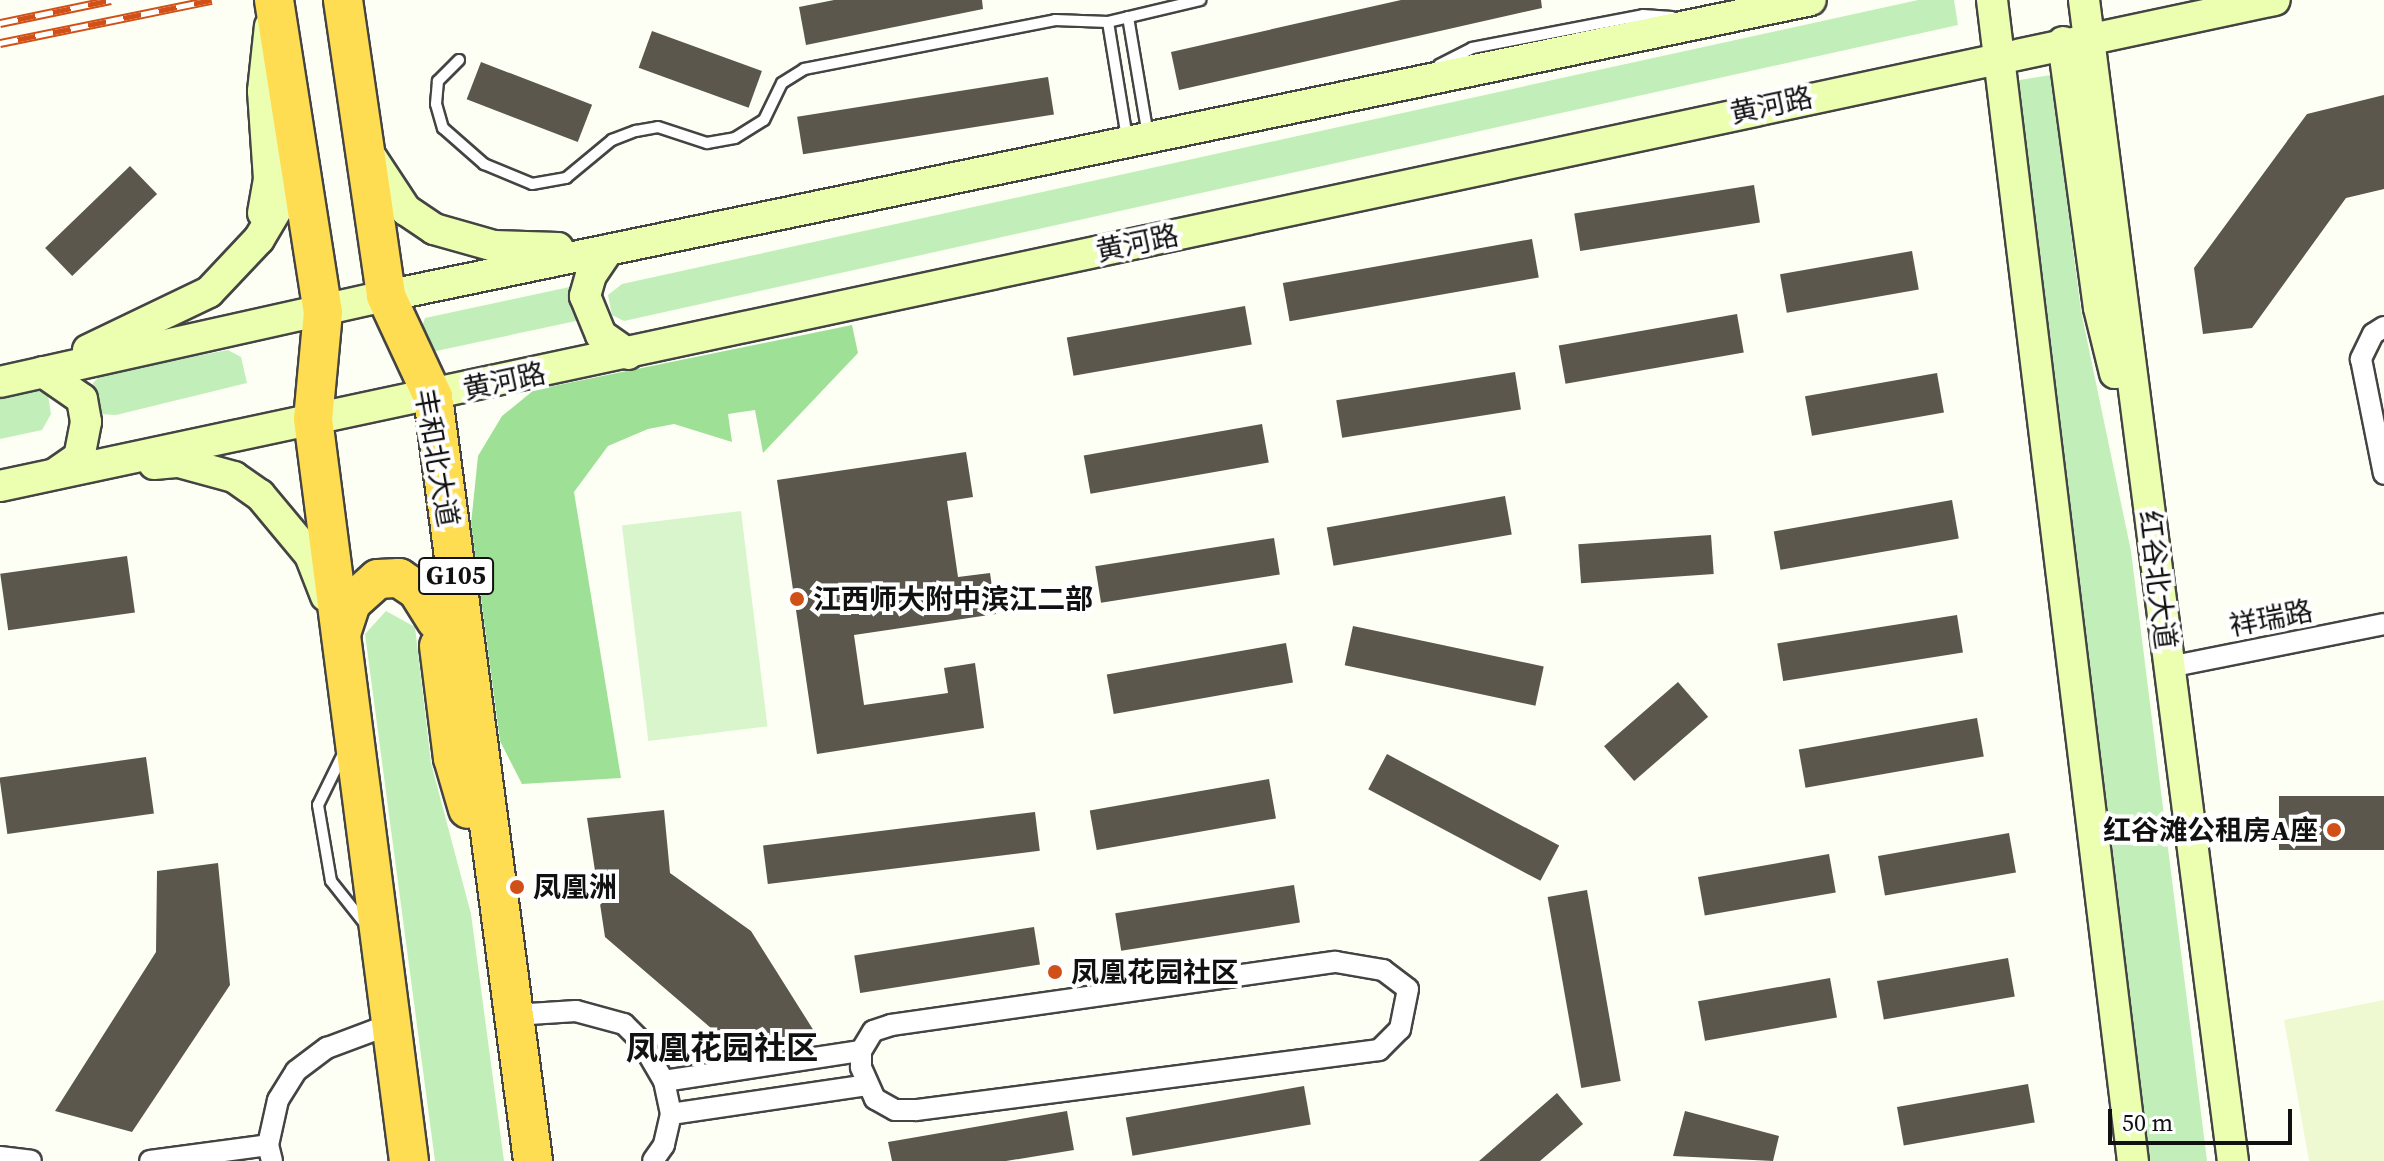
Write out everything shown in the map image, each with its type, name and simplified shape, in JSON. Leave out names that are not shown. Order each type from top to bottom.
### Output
[{"type":"highway","points":[[274,0],[323,312],[313,419],[409,1161]]},
{"type":"highway","name":"丰和北大道","points":[[343,0],[386,296],[421,399],[500,911],[533,1161]]},
{"type":"highway","points":[[421,399],[436,620],[453,758],[500,911]]},
{"type":"highway","points":[[341,634],[351,603],[378,579],[399,578],[417,590],[436,620]]},
{"type":"main road","points":[[259,239],[269,179],[263,91],[270,20],[267,0]]},
{"type":"main road","points":[[0,382],[386,296],[1811,0]]},
{"type":"main road","points":[[1992,0],[2133,1161]]},
{"type":"main road","points":[[2076,40],[2084,0]]},
{"type":"main road","name":"黄河路","points":[[0,486],[421,399],[1999,56],[2275,0]]},
{"type":"main road","name":"红谷北大道","points":[[2076,40],[2099,308],[2149,511],[2233,1161]]},
{"type":"main road","points":[[364,143],[385,185],[406,210],[434,229],[494,246],[608,250]]},
{"type":"main road","points":[[43,372],[209,292],[259,239],[284,197],[297,146]]},
{"type":"main road","points":[[608,250],[591,275],[585,296],[601,335],[628,354]]},
{"type":"main road","points":[[43,372],[82,399],[86,422],[79,457],[53,475]]},
{"type":"main road","points":[[53,475],[179,462],[234,477],[260,495],[310,555],[341,634]]},
{"type":"street","points":[[2384,327],[2373,334],[2361,359],[2384,470]]},
{"type":"street","name":"祥瑞路","points":[[2169,667],[2384,624]]},
{"type":"street","points":[[1336,962],[1383,970],[1408,989],[1400,1029],[1379,1050],[916,1110],[895,1110],[875,1099],[867,1085],[861,1051],[873,1031],[891,1025],[1336,962]]},
{"type":"street","points":[[514,1015],[576,1011],[624,1024],[652,1056],[664,1081],[671,1114],[664,1145],[653,1161]]},
{"type":"street","points":[[150,1161],[270,1153],[278,1100],[296,1071],[327,1048],[391,1024]]},
{"type":"street","points":[[664,1081],[861,1051]]},
{"type":"street","points":[[671,1114],[867,1085]]},
{"type":"street","points":[[0,1157],[31,1161]]},
{"type":"lane","points":[[459,60],[438,81],[436,104],[443,128],[484,164],[532,184],[566,178],[612,140],[636,131],[658,127],[707,143],[735,138],[764,120],[782,83],[804,69],[1055,20],[1108,22],[1200,0]]},
{"type":"lane","points":[[1128,17],[1138,140]]},
{"type":"lane","points":[[1108,22],[1138,140]]},
{"type":"green space","points":[[1918,0],[1954,0],[1958,25],[624,321],[612,315],[608,295],[622,284]]},
{"type":"green space","points":[[2051,75],[2081,311],[2131,551],[2207,1161],[2145,1161],[2013,81]]},
{"type":"green space","points":[[574,286],[582,310],[576,321],[427,353],[421,330],[425,318]]},
{"type":"green space","points":[[852,325],[858,353],[763,453],[755,410],[728,414],[732,442],[674,424],[648,429],[608,446],[574,492],[621,778],[522,784],[500,741],[471,524],[478,456],[502,416],[534,390]]},
{"type":"green space","points":[[228,350],[241,357],[247,383],[116,415],[99,414],[93,383],[102,374]]},
{"type":"green space","points":[[35,386],[48,395],[51,414],[42,430],[0,439],[0,394]]},
{"type":"green space","points":[[741,511],[767,726],[648,741],[622,526]]},
{"type":"green space","points":[[386,611],[415,627],[431,763],[471,914],[504,1161],[435,1161],[365,634]]},
{"type":"green space","points":[[2384,1000],[2384,1161],[2309,1161],[2284,1020]]},
{"type":"building","points":[[834,0],[982,0],[983,9],[806,45],[799,7]]},
{"type":"building","points":[[1401,0],[1541,0],[1542,8],[1179,90],[1171,52]]},
{"type":"building","points":[[652,31],[762,71],[749,108],[639,68]]},
{"type":"building","points":[[481,62],[592,105],[578,142],[467,99]]},
{"type":"building","points":[[1048,77],[1054,115],[803,154],[797,117]]},
{"type":"building","points":[[2384,95],[2384,189],[2346,198],[2252,328],[2203,334],[2194,268],[2307,114]]},
{"type":"building","points":[[130,166],[157,194],[72,276],[45,248]]},
{"type":"building","points":[[1754,185],[1760,223],[1580,251],[1574,213]]},
{"type":"building","points":[[1532,239],[1539,277],[1290,321],[1283,283]]},
{"type":"building","points":[[1912,251],[1919,289],[1787,313],[1780,274]]},
{"type":"building","points":[[1245,306],[1252,344],[1074,376],[1067,337]]},
{"type":"building","points":[[1737,314],[1744,352],[1566,384],[1559,345]]},
{"type":"building","points":[[1515,372],[1521,410],[1342,438],[1336,400]]},
{"type":"building","points":[[1937,373],[1944,412],[1812,436],[1805,396]]},
{"type":"building","points":[[1262,424],[1269,462],[1091,494],[1084,455]]},
{"type":"building","points":[[966,452],[973,497],[947,501],[958,577],[990,573],[996,614],[854,635],[864,705],[948,693],[944,668],[975,663],[984,728],[817,754],[777,480]]},
{"type":"building","points":[[1505,496],[1512,534],[1334,566],[1327,527]]},
{"type":"building","points":[[1952,500],[1959,538],[1781,570],[1774,531]]},
{"type":"building","points":[[1711,535],[1714,574],[1581,583],[1578,544]]},
{"type":"building","points":[[1274,538],[1280,575],[1101,603],[1095,566]]},
{"type":"building","points":[[127,556],[135,612],[8,630],[0,574]]},
{"type":"building","points":[[1957,615],[1963,653],[1783,681],[1777,643]]},
{"type":"building","points":[[1353,626],[1544,667],[1535,706],[1345,665]]},
{"type":"building","points":[[1286,643],[1293,682],[1114,714],[1107,675]]},
{"type":"building","points":[[1678,682],[1708,717],[1634,781],[1604,746]]},
{"type":"building","points":[[1977,718],[1984,756],[1806,788],[1799,749]]},
{"type":"building","points":[[1387,754],[1559,846],[1540,881],[1368,789]]},
{"type":"building","points":[[146,757],[154,813],[7,834],[0,778]]},
{"type":"building","points":[[1269,779],[1276,818],[1097,850],[1090,811]]},
{"type":"building","name":"红谷滩公租房A座","points":[[2279,796],[2384,796],[2384,850],[2279,850]]},
{"type":"building","points":[[664,810],[670,873],[751,931],[814,1031],[733,1047],[605,937],[587,818]]},
{"type":"building","points":[[1035,812],[1040,851],[768,884],[763,845]]},
{"type":"building","points":[[2009,833],[2016,872],[1885,895],[1878,856]]},
{"type":"building","points":[[1829,854],[1836,892],[1705,916],[1698,877]]},
{"type":"building","points":[[218,863],[230,985],[132,1132],[55,1111],[156,952],[157,871]]},
{"type":"building","points":[[1294,885],[1300,923],[1121,951],[1115,913]]},
{"type":"building","points":[[1587,890],[1621,1081],[1581,1088],[1548,897]]},
{"type":"building","points":[[1034,927],[1040,965],[860,993],[854,955]]},
{"type":"building","points":[[2008,958],[2015,996],[1884,1020],[1877,981]]},
{"type":"building","points":[[1830,978],[1837,1017],[1705,1041],[1698,1001]]},
{"type":"building","points":[[2028,1084],[2035,1122],[1904,1146],[1897,1107]]},
{"type":"building","points":[[1304,1086],[1311,1124],[1133,1156],[1126,1117]]},
{"type":"building","points":[[1557,1093],[1583,1124],[1540,1161],[1479,1161]]},
{"type":"building","points":[[1067,1111],[1074,1150],[1006,1161],[892,1161],[888,1142]]},
{"type":"building","points":[[1685,1111],[1779,1136],[1773,1161],[1673,1156]]},
{"type":"railway","points":[[0,23],[111,0]]},
{"type":"railway","points":[[0,43],[212,0]]},
{"type":"place","name":"江西师大附中滨江二部","points":[[797,599]]},
{"type":"place","name":"红谷滩公租房A座","points":[[2334,830]]},
{"type":"place","name":"凤凰洲","points":[[517,887]]},
{"type":"place","name":"凤凰花园社区","points":[[1055,972]]},
{"type":"district","name":"凤凰花园社区","points":[[722,1048]]}]
